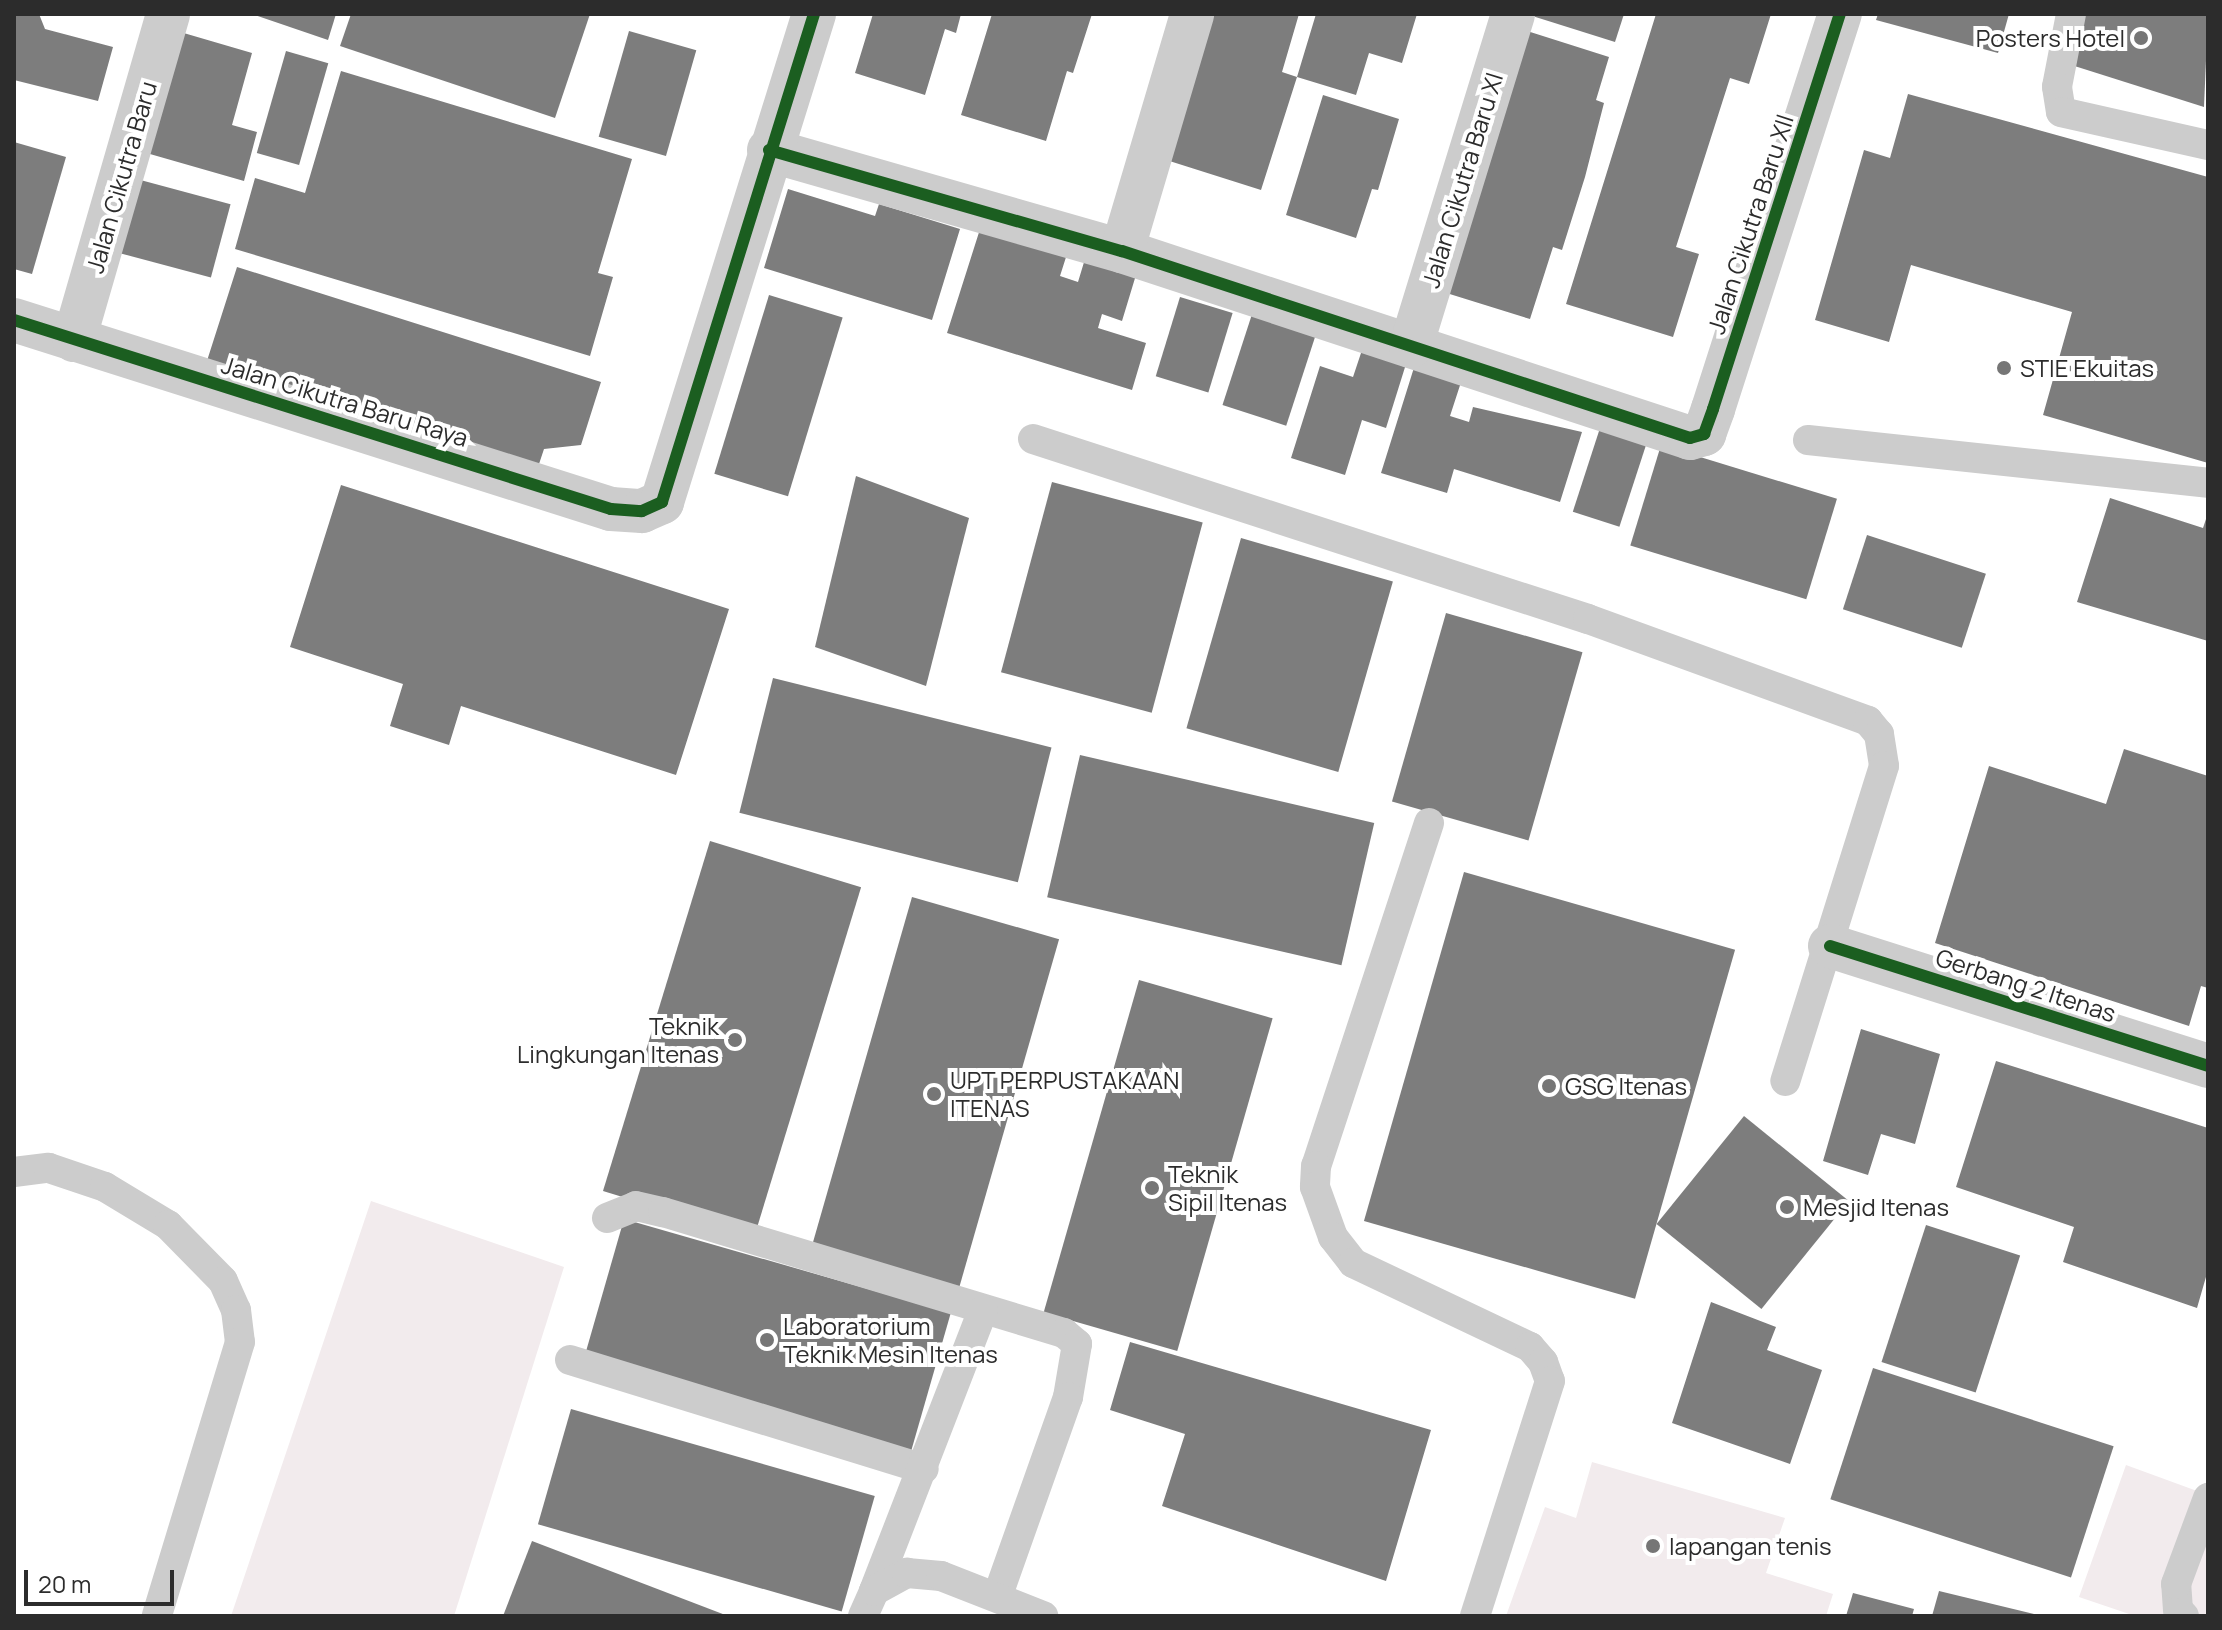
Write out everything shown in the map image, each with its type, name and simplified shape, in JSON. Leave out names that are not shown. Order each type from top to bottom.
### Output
[{"type":"street","name":"Jalan Cikutra Baru","points":[[74,340],[168,14]]},
{"type":"street","points":[[814,14],[769,150],[1122,251],[1411,346]]},
{"type":"street","points":[[1122,251],[1192,14]]},
{"type":"street","name":"Jalan Cikutra Baru XI","points":[[1411,346],[1513,14]]},
{"type":"street","name":"Jalan Cikutra Baru XII","points":[[1411,346],[1690,438],[1704,434],[1840,14]]},
{"type":"street","name":"Jalan Cikutra Baru Raya","points":[[14,320],[611,509],[642,511],[662,502],[769,150]]},
{"type":"street","name":"Gerbang 2 Itenas","points":[[1830,946],[2208,1066]]},
{"type":"lane","points":[[2071,14],[2057,87],[2061,112],[2208,145]]},
{"type":"lane","points":[[1033,439],[1588,619],[1868,721],[1879,734],[1884,766],[1830,946],[1785,1081]]},
{"type":"lane","points":[[1808,440],[2208,483]]},
{"type":"lane","points":[[1429,823],[1316,1166],[1315,1187],[1333,1237],[1353,1263],[1530,1347],[1543,1362],[1550,1381],[1475,1616]]},
{"type":"lane","points":[[14,1172],[49,1168],[105,1187],[168,1225],[223,1281],[236,1310],[240,1342],[157,1616]]},
{"type":"lane","points":[[607,1218],[636,1206],[663,1212],[1064,1333],[1077,1344],[1068,1397],[997,1597]]},
{"type":"lane","points":[[868,1604],[924,1469],[983,1310]]},
{"type":"lane","points":[[570,1360],[924,1469]]},
{"type":"lane","points":[[2184,1616],[2178,1610],[2176,1584],[2208,1498]]},
{"type":"lane","points":[[868,1604],[907,1573],[941,1576],[1043,1616]]},
{"type":"shaded area","points":[[371,1201],[564,1267],[454,1616],[231,1616]]},
{"type":"shaded area","name":"lapangan tenis","points":[[1592,1462],[1785,1518],[1766,1573],[1833,1594],[1826,1616],[1506,1616],[1545,1507],[1576,1518]]},
{"type":"shaded area","points":[[2126,1465],[2208,1495],[2208,1616],[2135,1616],[2079,1597]]},
{"type":"building","points":[[14,14],[39,14],[45,29],[113,47],[98,101],[14,80]]},
{"type":"building","points":[[252,14],[336,14],[328,40]]},
{"type":"building","points":[[351,14],[590,14],[555,118],[340,46]]},
{"type":"building","points":[[873,14],[961,14],[956,33],[945,29],[925,95],[855,73]]},
{"type":"building","points":[[992,14],[1092,14],[1073,73],[1067,71],[1046,141],[961,115]]},
{"type":"building","points":[[1204,14],[1299,14],[1282,72],[1297,77],[1261,190],[1160,158]]},
{"type":"building","points":[[1316,14],[1417,14],[1402,63],[1369,53],[1356,95],[1297,77]]},
{"type":"building","points":[[1526,14],[1624,14],[1615,42]]},
{"type":"building","points":[[1656,14],[1771,14],[1749,84],[1730,78],[1676,247],[1699,254],[1673,337],[1566,304]]},
{"type":"building","points":[[1878,14],[2009,14],[1998,53],[1876,20]]},
{"type":"building","name":"Posters Hotel","points":[[2081,14],[2208,14],[2204,107],[2065,63]]},
{"type":"building","points":[[170,29],[252,53],[232,125],[257,132],[244,181],[136,150]]},
{"type":"building","points":[[1521,29],[1609,57],[1596,100],[1604,103],[1585,177],[1562,250],[1553,247],[1530,319],[1440,291]]},
{"type":"building","points":[[629,31],[696,50],[666,156],[599,137]]},
{"type":"building","points":[[286,51],[328,63],[299,165],[257,153]]},
{"type":"building","points":[[341,71],[632,159],[598,273],[613,277],[590,356],[235,249],[255,178],[305,193]]},
{"type":"building","points":[[1908,94],[2208,177],[2208,463],[2043,415],[2072,312],[1911,265],[1889,342],[1815,320],[1864,150],[1890,158]]},
{"type":"building","points":[[1323,95],[1399,119],[1378,190],[1372,189],[1356,238],[1286,215]]},
{"type":"building","points":[[14,142],[66,157],[32,274],[14,269]]},
{"type":"building","points":[[133,178],[231,204],[211,278],[113,251]]},
{"type":"building","points":[[788,189],[875,216],[879,204],[960,229],[932,320],[764,268]]},
{"type":"building","points":[[981,226],[1067,254],[1060,276],[1078,282],[1088,249],[1139,265],[1122,321],[1102,314],[1098,328],[1146,343],[1132,390],[947,333]]},
{"type":"building","points":[[237,267],[601,382],[581,445],[544,449],[536,473],[205,367]]},
{"type":"building","points":[[769,295],[843,318],[788,496],[714,474]]},
{"type":"building","points":[[1180,297],[1233,313],[1208,392],[1156,376]]},
{"type":"building","points":[[1254,308],[1318,329],[1286,426],[1222,405]]},
{"type":"building","points":[[1362,350],[1406,364],[1386,428],[1362,420],[1345,475],[1291,458],[1320,366],[1353,377]]},
{"type":"building","points":[[1417,358],[1464,373],[1450,416],[1469,422],[1473,407],[1582,432],[1560,502],[1454,469],[1447,493],[1381,473]]},
{"type":"building","points":[[1600,428],[1647,443],[1619,527],[1573,512]]},
{"type":"building","points":[[1661,445],[1837,499],[1806,599],[1630,545]]},
{"type":"building","points":[[856,476],[969,518],[926,686],[815,647]]},
{"type":"building","points":[[1052,482],[1203,522],[1152,713],[1001,672]]},
{"type":"building","points":[[341,485],[729,609],[676,775],[461,706],[449,745],[390,726],[403,684],[290,647]]},
{"type":"building","points":[[2110,498],[2203,528],[2208,513],[2208,641],[2077,602]]},
{"type":"building","points":[[1867,535],[1986,574],[1962,648],[1843,609]]},
{"type":"building","points":[[1241,538],[1393,582],[1338,772],[1186,728]]},
{"type":"building","points":[[1446,613],[1582,652],[1528,841],[1392,801]]},
{"type":"building","points":[[773,678],[1051,747],[1018,882],[739,813]]},
{"type":"building","points":[[2124,749],[2208,776],[2208,988],[2201,986],[2189,1026],[1935,943],[1989,766],[2106,804]]},
{"type":"building","points":[[1080,755],[1374,823],[1341,965],[1047,897]]},
{"type":"building","name":"Teknik Lingkungan Itenas","points":[[710,841],[861,887],[754,1237],[603,1191]]},
{"type":"building","name":"GSG Itenas","points":[[1464,872],[1735,950],[1635,1299],[1364,1221]]},
{"type":"building","name":"UPT PERPUSTAKAAN ITENAS","points":[[912,897],[1059,939],[958,1292],[811,1250]]},
{"type":"building","name":"Teknik Sipil Itenas","points":[[1139,980],[1273,1018],[1177,1351],[1044,1313]]},
{"type":"building","points":[[1861,1029],[1940,1054],[1915,1144],[1881,1134],[1868,1175],[1823,1161]]},
{"type":"building","points":[[1996,1061],[2208,1128],[2208,1270],[2197,1308],[2063,1262],[2074,1227],[1956,1187]]},
{"type":"building","points":[[1744,1116],[1849,1201],[1761,1309],[1657,1224]]},
{"type":"building","name":"Laboratorium Teknik Mesin Itenas","points":[[624,1219],[951,1313],[909,1459],[582,1365]]},
{"type":"building","points":[[1926,1225],[2020,1256],[1976,1393],[1882,1362]]},
{"type":"building","points":[[1711,1302],[1776,1327],[1767,1350],[1822,1370],[1790,1464],[1672,1423]]},
{"type":"building","points":[[1130,1342],[1431,1430],[1386,1581],[1162,1506],[1185,1434],[1110,1410]]},
{"type":"building","points":[[1873,1368],[2114,1446],[2071,1577],[1830,1499]]},
{"type":"building","points":[[571,1409],[875,1496],[842,1611],[538,1524]]},
{"type":"building","points":[[532,1541],[728,1616],[503,1616]]},
{"type":"building","points":[[1939,1591],[2038,1615],[1932,1616]]},
{"type":"building","points":[[1853,1593],[1914,1609],[1912,1616],[1846,1616]]},
{"type":"cycle path","points":[[14,320],[611,509],[642,511],[662,502],[814,14]]},
{"type":"cycle path","points":[[769,150],[1122,251],[1690,438],[1704,434],[1713,409],[1840,14]]},
{"type":"cycle path","points":[[1830,946],[2208,1066]]},
{"type":"place","name":"Posters Hotel","points":[[2141,38]]},
{"type":"place","name":"STIE Ekuitas","points":[[2004,368]]},
{"type":"place","name":"Teknik Lingkungan Itenas","points":[[735,1040]]},
{"type":"place","name":"GSG Itenas","points":[[1549,1086]]},
{"type":"place","name":"UPT PERPUSTAKAAN ITENAS","points":[[934,1094]]},
{"type":"place","name":"Teknik Sipil Itenas","points":[[1152,1188]]},
{"type":"place","name":"Mesjid Itenas","points":[[1787,1207]]},
{"type":"place","name":"Laboratorium Teknik Mesin Itenas","points":[[767,1340]]},
{"type":"place","name":"lapangan tenis","points":[[1653,1546]]}]
